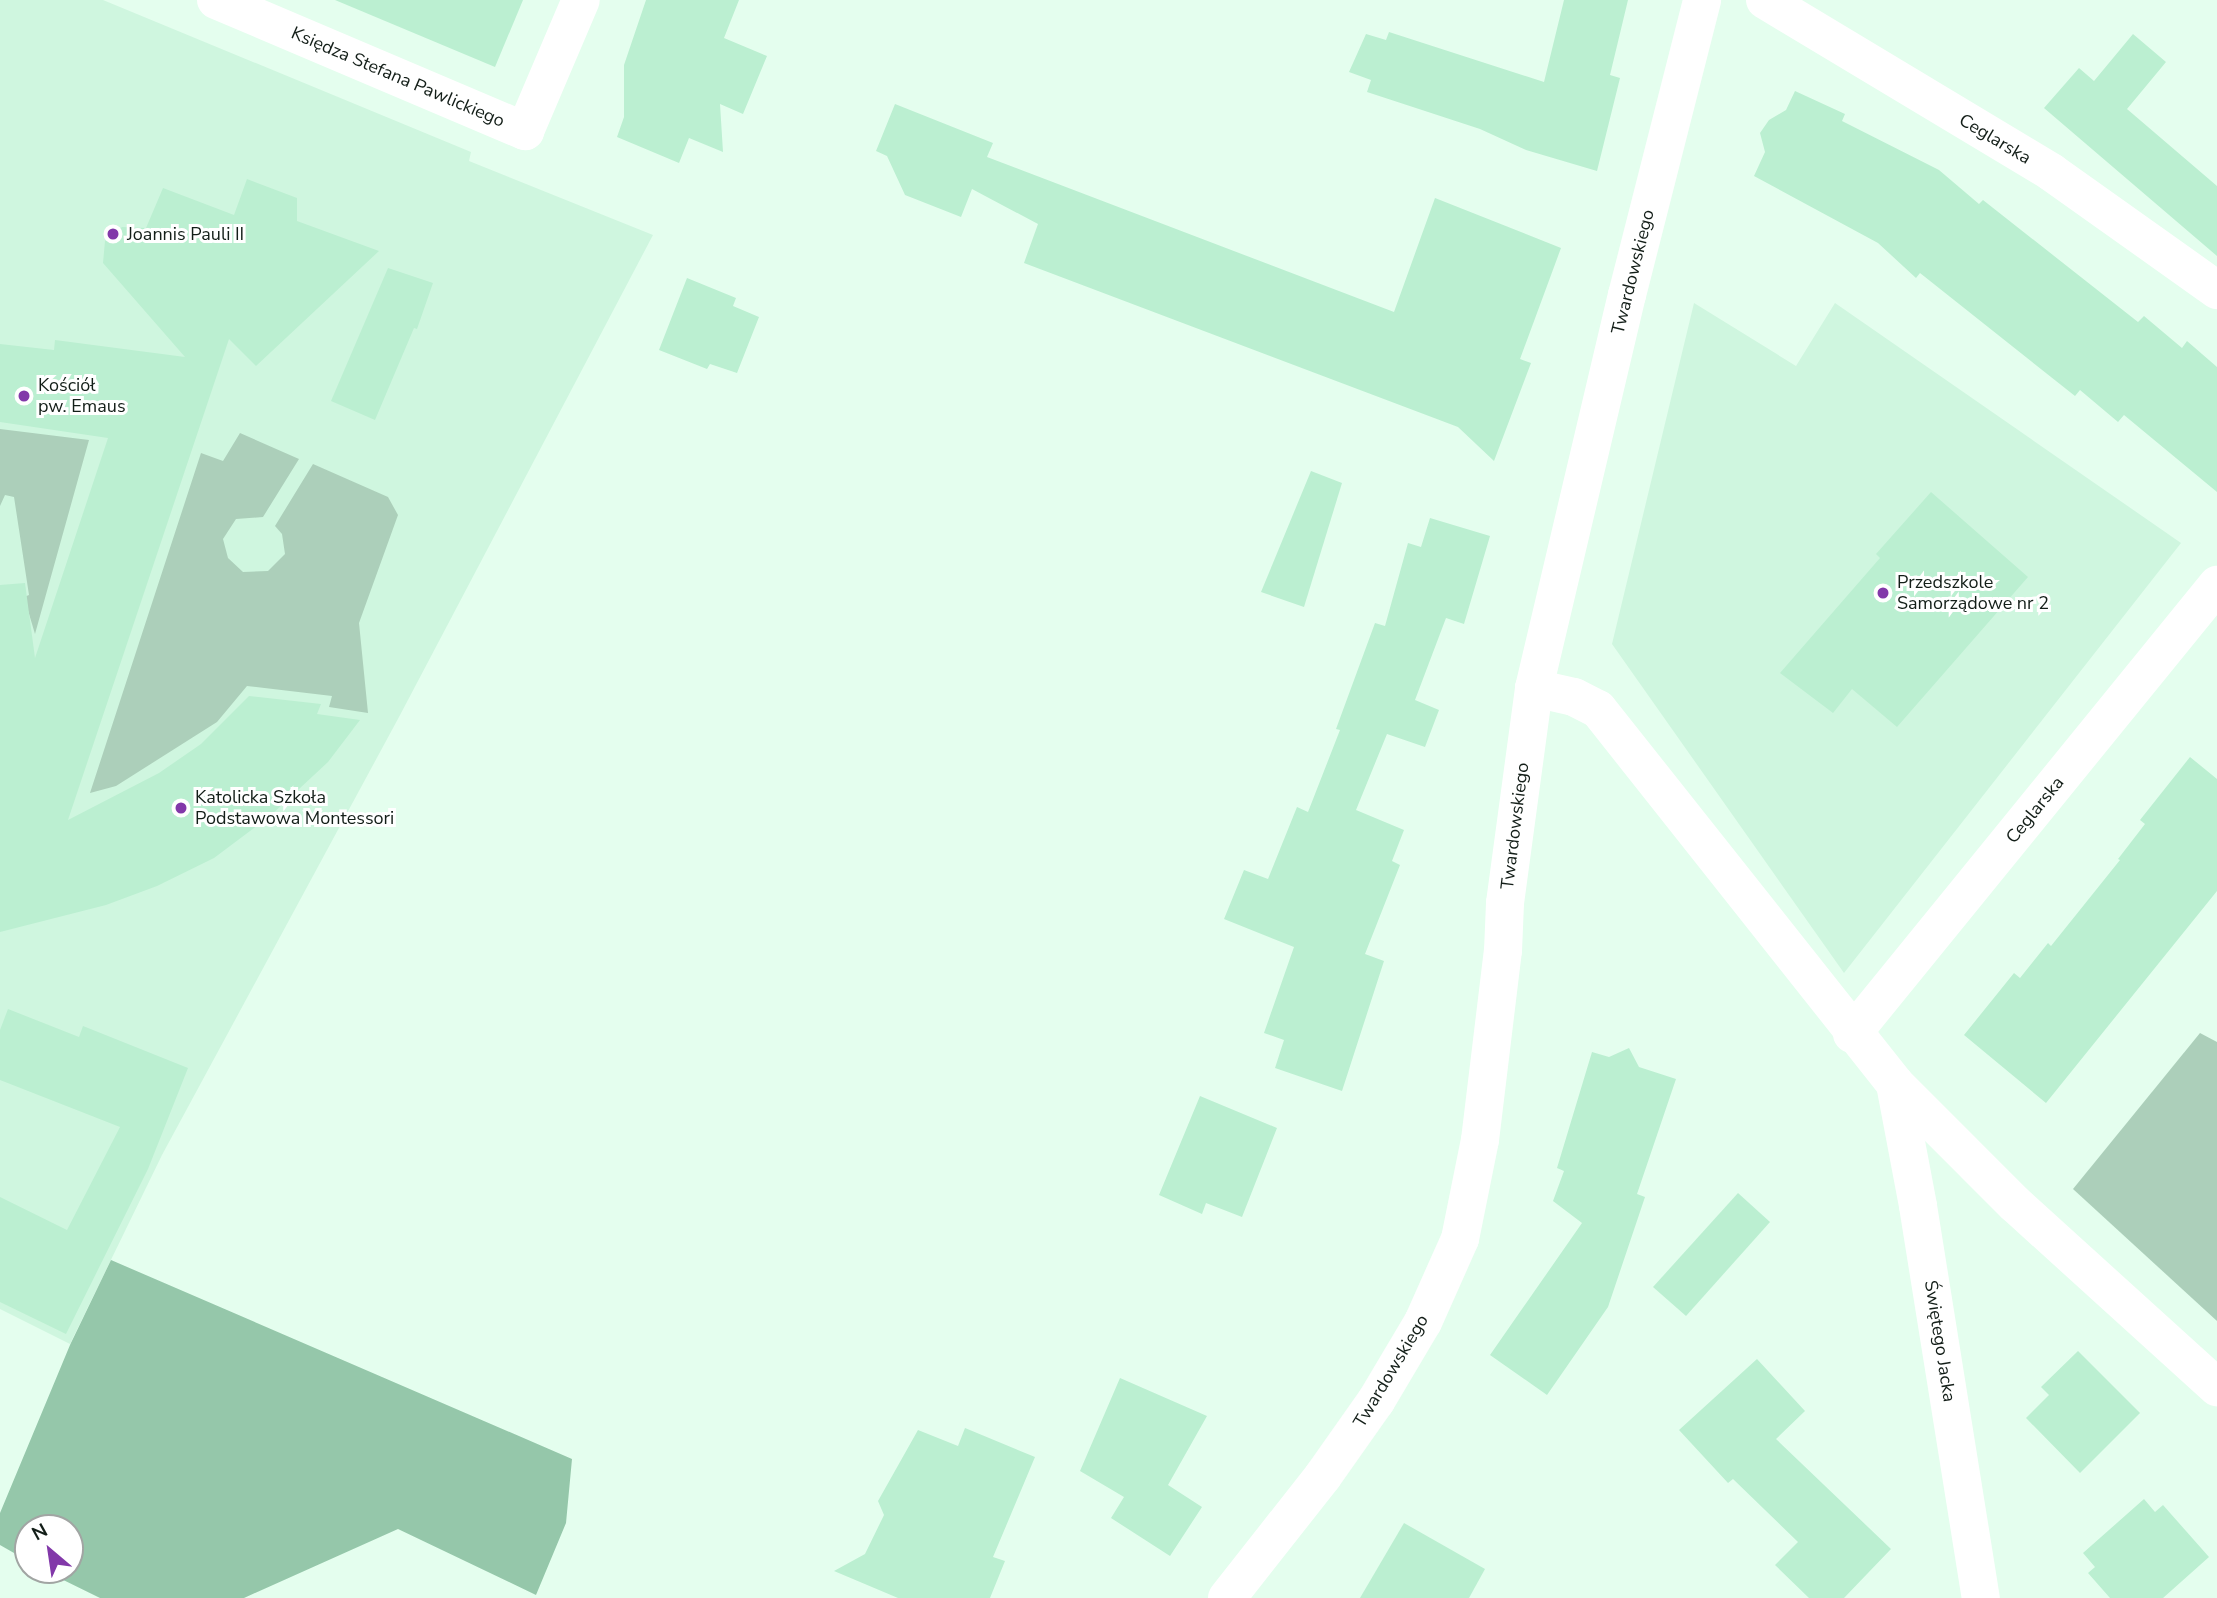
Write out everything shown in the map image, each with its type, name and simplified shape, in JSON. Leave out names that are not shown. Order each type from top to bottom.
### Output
[{"type":"street","name":"Księdza Stefana Pawlickiego","points":[[216,0],[525,131],[581,0]]},
{"type":"street","name":"Twardowskiego","points":[[1227,1598],[1323,1476],[1376,1402],[1423,1322],[1460,1238],[1480,1140],[1503,951],[1505,903],[1534,688],[1581,484],[1702,0]]},
{"type":"street","name":"Ceglarska","points":[[1765,0],[2051,172],[2217,290]]},
{"type":"street","name":"Ceglarska","points":[[1853,1034],[2217,584]]},
{"type":"street","points":[[1534,688],[1574,697],[1598,709],[1895,1084],[2015,1204],[2217,1387]]},
{"type":"street","name":"Świętego Jacka","points":[[1895,1084],[1920,1220],[1981,1598]]},
{"type":"shaded area","points":[[0,0],[103,0],[471,152],[469,161],[653,235],[399,717],[162,1155],[70,1344],[0,1309]]},
{"type":"shaded area","name":"Przedszkole Samorządowe nr 2","points":[[1694,303],[1796,366],[1835,303],[2181,543],[1844,973],[1612,644]]},
{"type":"shaded area","points":[[0,429],[89,440],[35,634],[24,597],[29,595],[14,497],[5,495],[0,506]]},
{"type":"shaded area","points":[[240,433],[299,459],[263,517],[236,519],[223,539],[228,558],[243,572],[268,571],[285,554],[282,534],[275,526],[313,464],[388,497],[398,515],[359,623],[368,713],[329,707],[332,696],[247,686],[217,722],[116,786],[90,793],[201,453],[223,461]]},
{"type":"shaded area","points":[[2200,1033],[2217,1042],[2217,1321],[2073,1189]]},
{"type":"shaded area","points":[[111,1260],[572,1459],[566,1523],[536,1595],[398,1529],[244,1598],[100,1598],[72,1584],[84,1584],[84,1514],[14,1514],[14,1553],[0,1545],[0,1513],[70,1345]]},
{"type":"building","points":[[335,0],[523,0],[495,67]]},
{"type":"building","points":[[646,0],[739,0],[724,38],[767,56],[743,114],[720,104],[723,152],[689,138],[679,163],[617,137],[624,117],[624,65]]},
{"type":"building","points":[[1564,0],[1628,0],[1610,75],[1620,78],[1597,171],[1526,150],[1480,129],[1367,92],[1371,80],[1349,72],[1366,34],[1386,40],[1389,32],[1544,82]]},
{"type":"building","points":[[2133,34],[2166,62],[2127,109],[2217,186],[2217,256],[2044,108],[2079,68],[2094,81]]},
{"type":"building","points":[[1795,91],[1845,114],[1842,121],[1939,170],[1979,204],[1983,200],[2138,322],[2144,316],[2182,348],[2187,341],[2217,367],[2217,492],[2124,415],[2118,422],[2080,390],[2075,396],[1920,273],[1916,278],[1878,243],[1754,176],[1765,152],[1760,133],[1769,120],[1786,110]]},
{"type":"building","points":[[895,104],[993,143],[987,157],[1394,312],[1435,198],[1561,248],[1520,359],[1531,363],[1494,461],[1458,427],[1024,263],[1038,224],[972,189],[961,217],[905,195],[887,156],[876,151]]},
{"type":"building","points":[[247,179],[297,198],[297,221],[379,251],[256,366],[229,339],[68,820],[159,773],[201,744],[249,696],[321,704],[317,714],[360,720],[328,762],[270,816],[214,858],[157,886],[106,905],[0,932],[0,585],[25,583],[35,658],[108,438],[0,422],[0,344],[54,350],[55,340],[185,357],[103,263],[105,241],[122,227],[146,228],[163,188],[234,215]]},
{"type":"building","points":[[388,268],[433,283],[417,329],[414,328],[375,420],[331,401]]},
{"type":"building","points":[[687,278],[736,298],[733,306],[759,317],[737,373],[710,364],[707,369],[659,350]]},
{"type":"building","points":[[1311,471],[1342,483],[1304,607],[1261,592]]},
{"type":"building","points":[[1931,492],[2028,577],[1897,727],[1852,689],[1833,713],[1780,673],[1880,558],[1876,554]]},
{"type":"building","points":[[1430,518],[1490,536],[1464,624],[1446,618],[1415,700],[1439,710],[1425,747],[1387,734],[1356,810],[1404,830],[1392,861],[1400,865],[1365,954],[1384,961],[1342,1091],[1275,1068],[1284,1040],[1264,1033],[1294,947],[1224,919],[1244,870],[1268,879],[1297,807],[1308,812],[1340,730],[1336,729],[1375,623],[1385,626],[1408,543],[1421,547]]},
{"type":"building","points":[[2190,757],[2217,779],[2217,891],[2046,1103],[1964,1035],[2014,973],[2020,978],[2048,943],[2051,946],[2120,860],[2118,859],[2145,824],[2140,820]]},
{"type":"building","points":[[8,1009],[79,1037],[83,1026],[188,1068],[148,1169],[66,1334],[0,1302],[0,1197],[67,1230],[120,1127],[0,1080],[0,1030]]},
{"type":"building","points":[[1629,1048],[1639,1067],[1676,1079],[1637,1194],[1645,1197],[1608,1307],[1547,1395],[1490,1355],[1582,1223],[1553,1201],[1564,1171],[1557,1168],[1592,1052],[1609,1057]]},
{"type":"building","points":[[1200,1096],[1277,1128],[1242,1217],[1206,1203],[1202,1214],[1159,1195]]},
{"type":"building","points":[[1738,1193],[1770,1222],[1686,1316],[1653,1287]]},
{"type":"building","points":[[2078,1351],[2140,1413],[2080,1473],[2026,1418],[2049,1395],[2041,1387]]},
{"type":"building","points":[[1757,1359],[1805,1411],[1776,1439],[1891,1549],[1844,1598],[1809,1598],[1775,1565],[1798,1542],[1733,1479],[1728,1483],[1679,1430]]},
{"type":"building","points":[[1120,1378],[1207,1416],[1168,1485],[1202,1507],[1170,1556],[1111,1518],[1124,1497],[1080,1471]]},
{"type":"building","points":[[965,1428],[1035,1457],[993,1557],[1005,1561],[990,1598],[898,1598],[834,1571],[865,1554],[884,1515],[878,1501],[918,1430],[958,1446]]},
{"type":"building","points":[[2144,1499],[2155,1512],[2163,1505],[2209,1557],[2163,1598],[2110,1598],[2088,1573],[2095,1567],[2083,1553]]},
{"type":"building","points":[[1404,1523],[1485,1569],[1469,1598],[1360,1598]]},
{"type":"place","name":"Joannis Pauli II","points":[[113,234]]},
{"type":"place","name":"Kościół pw. Emaus","points":[[24,396]]},
{"type":"place","name":"Przedszkole Samorządowe nr 2","points":[[1883,593]]},
{"type":"place","name":"Katolicka Szkoła Podstawowa Montessori","points":[[181,808]]}]
